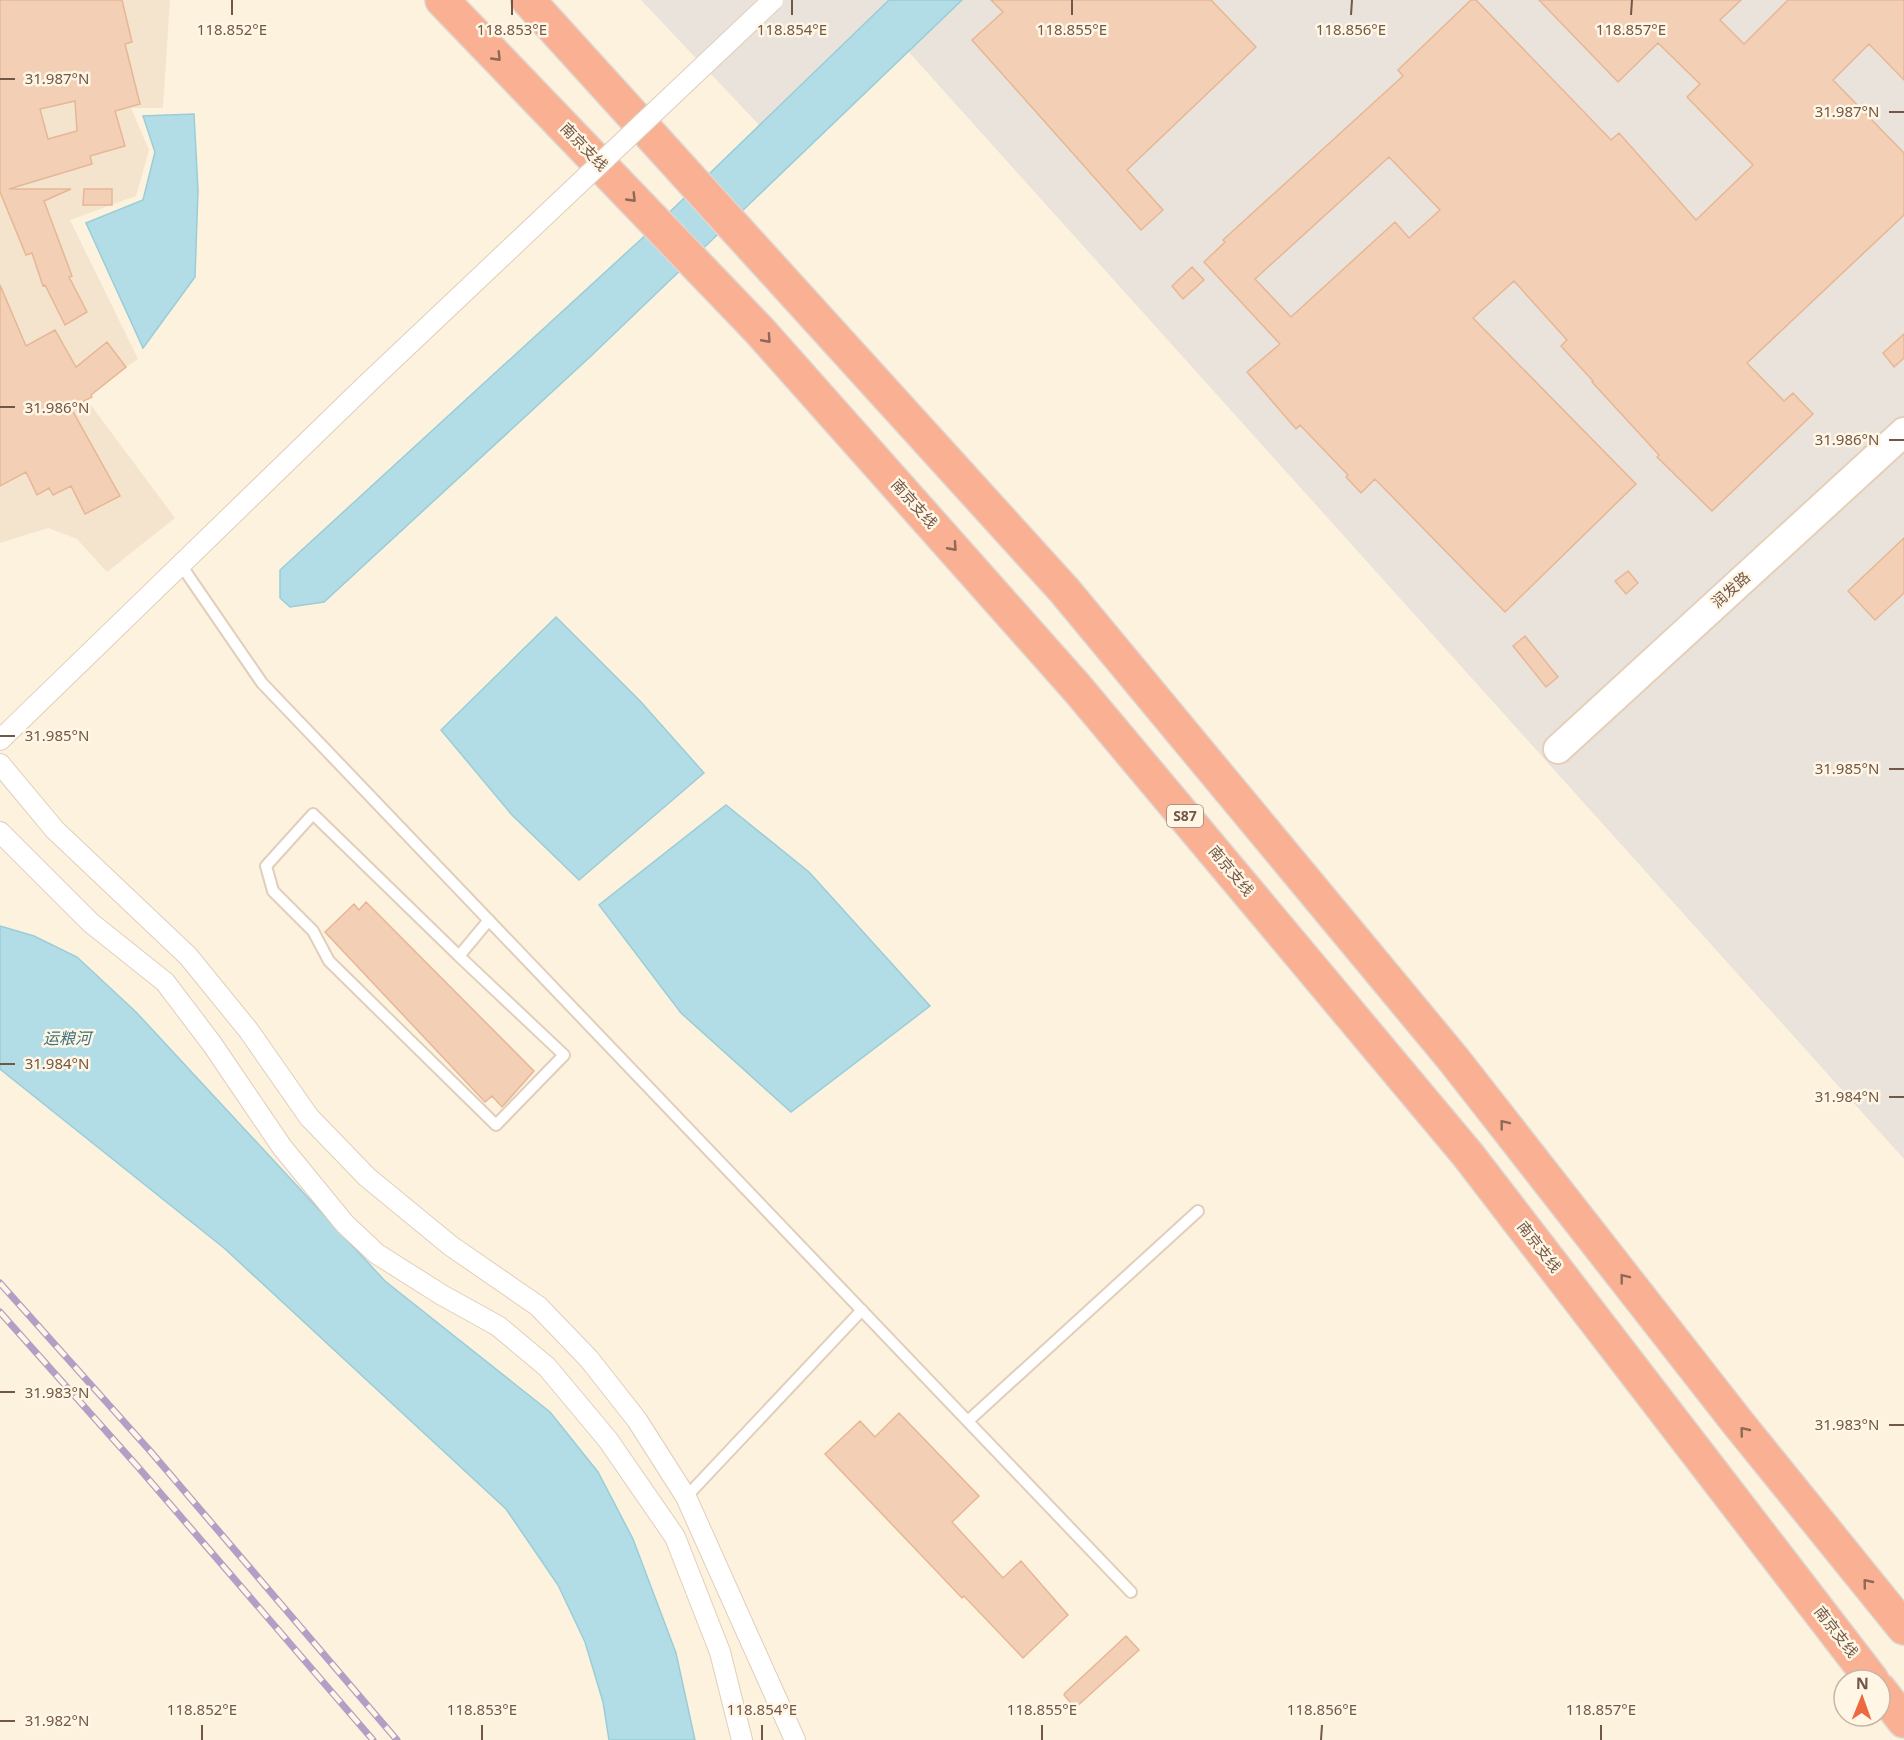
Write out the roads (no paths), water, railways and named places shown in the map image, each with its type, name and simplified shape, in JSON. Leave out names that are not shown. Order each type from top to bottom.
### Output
[{"type":"highway","name":"南京支线","points":[[442,0],[759,330],[1077,688],[1468,1155],[1863,1668]]},
{"type":"highway","points":[[528,0],[1064,590],[1446,1051],[1738,1423],[1904,1628]]},
{"type":"highway","points":[[1892,1706],[1904,1721]]},
{"type":"street","points":[[0,740],[367,384],[773,0]]},
{"type":"street","name":"润发路","points":[[1558,749],[1904,432]]},
{"type":"street","points":[[0,764],[55,830],[188,956],[249,1031],[309,1117],[367,1177],[451,1246],[538,1306],[589,1359],[637,1420],[686,1497],[795,1740]]},
{"type":"street","points":[[0,832],[91,923],[165,982],[212,1044],[282,1147],[345,1224],[377,1254],[441,1295],[498,1326],[547,1367],[608,1440],[675,1537],[720,1652],[742,1740]]},
{"type":"lane","points":[[181,565],[262,683],[1131,1592]]},
{"type":"lane","points":[[313,814],[459,956],[564,1055],[496,1125],[329,961],[313,931],[273,891],[266,866],[313,814]]},
{"type":"lane","points":[[459,956],[489,920]]},
{"type":"lane","points":[[968,1421],[1198,1210]]},
{"type":"lane","points":[[686,1497],[862,1310]]},
{"type":"water","points":[[889,0],[962,0],[591,356],[324,602],[290,607],[280,598],[280,570],[649,232]]},
{"type":"water","points":[[194,114],[198,190],[195,277],[143,348],[86,223],[143,200],[155,152],[143,116]]},
{"type":"water","points":[[556,617],[641,702],[704,773],[579,880],[512,815],[441,730]]},
{"type":"water","points":[[726,805],[809,872],[930,1006],[791,1112],[681,1013],[599,905]]},
{"type":"water","name":"运粮河","points":[[0,926],[34,936],[77,957],[136,1012],[385,1281],[550,1412],[598,1472],[633,1539],[676,1653],[695,1740],[609,1740],[603,1702],[585,1642],[558,1585],[506,1509],[224,1248],[0,1069]]},
{"type":"railway","points":[[0,1283],[151,1452],[397,1740]]},
{"type":"railway","points":[[0,1312],[138,1467],[373,1740]]}]
